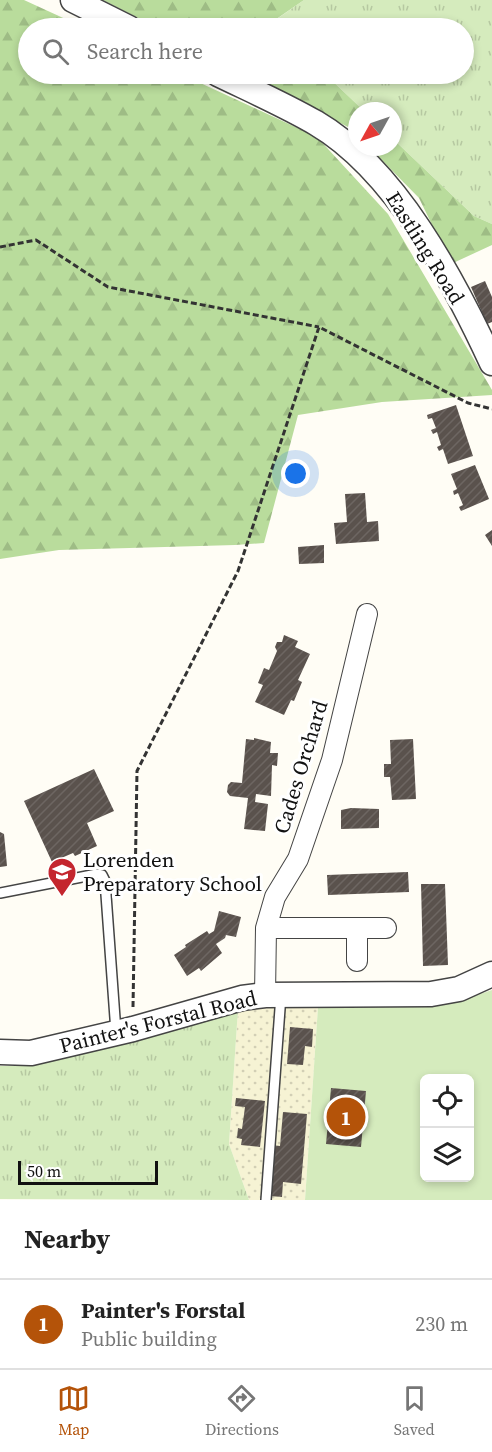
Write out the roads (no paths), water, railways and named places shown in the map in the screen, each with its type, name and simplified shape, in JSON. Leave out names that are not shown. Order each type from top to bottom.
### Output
[{"type":"street","points":[[73,0],[109,18]]},
{"type":"street","name":"Eastling Road","points":[[239,84],[317,123],[360,157],[379,177],[425,238],[492,363]]},
{"type":"street","name":"Cades Orchard","points":[[273,995],[266,928],[275,897],[298,860],[332,760],[367,614]]},
{"type":"street","points":[[266,928],[386,928]]},
{"type":"street","points":[[357,928],[357,961]]},
{"type":"street","name":"Painter's Forstal Road","points":[[0,1052],[31,1053],[125,1031],[242,998],[273,995],[430,994],[465,988],[492,974]]},
{"type":"lane","points":[[0,893],[97,874],[102,875],[105,880],[125,1031]]},
{"type":"lane","points":[[266,1200],[273,995]]},
{"type":"place","name":"Lorenden Preparatory School","points":[[62,898]]},
{"type":"place","name":"Painter's Forstal","points":[[346,1117]]}]
